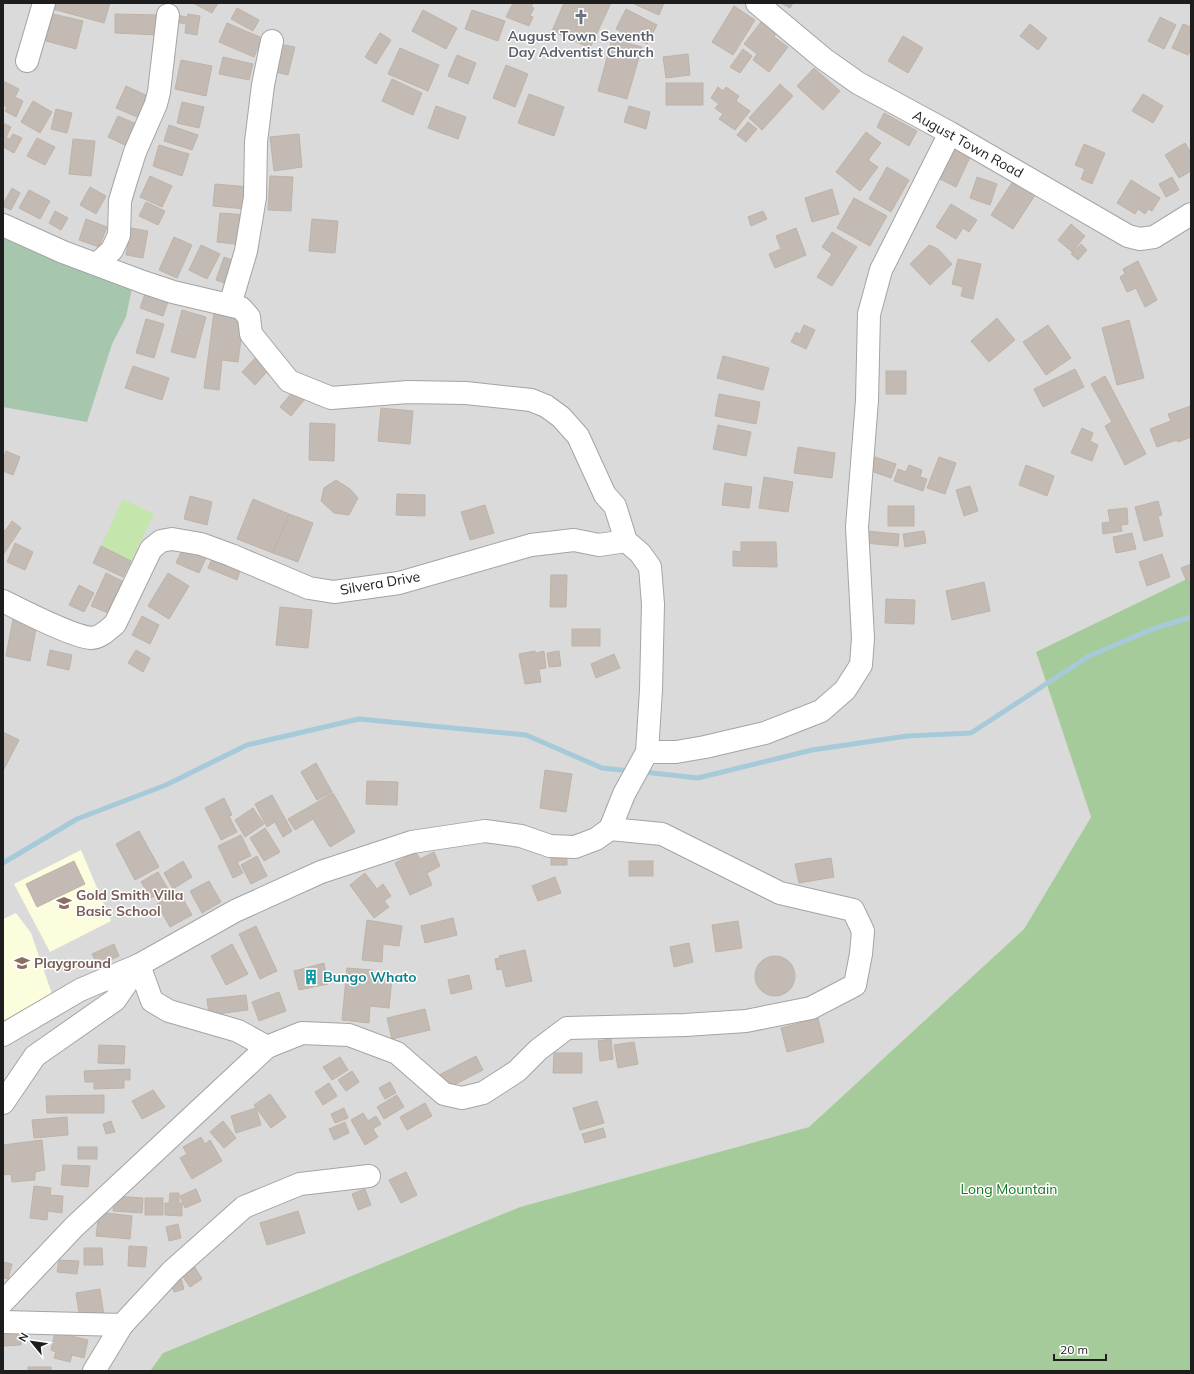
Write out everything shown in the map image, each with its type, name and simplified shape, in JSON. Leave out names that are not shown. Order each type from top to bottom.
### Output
[{"type":"street","points":[[27,61],[44,3]]},
{"type":"street","name":"August Town Road","points":[[758,3],[824,59],[858,83],[950,133],[1128,236],[1140,239],[1154,237],[1191,214]]},
{"type":"street","points":[[97,264],[112,250],[119,235],[120,201],[135,152],[156,104],[159,92],[168,15]]},
{"type":"street","points":[[230,305],[246,251],[256,197],[256,142],[263,85],[272,41]]},
{"type":"street","points":[[643,759],[765,733],[821,711],[845,690],[861,665],[863,638],[858,527],[867,400],[869,314],[881,270],[950,133]]},
{"type":"street","points":[[3,225],[44,244],[173,292],[241,308],[249,316],[251,334],[289,381],[331,398],[408,392],[466,392],[531,400],[546,406],[561,417],[578,436],[605,495],[615,506],[626,541],[640,553],[650,567],[652,604],[651,690],[643,759],[624,794],[610,829],[596,839],[575,847],[550,846],[521,836],[485,831],[412,842],[321,872],[235,911],[139,965],[80,990],[3,1035]]},
{"type":"street","name":"Silvera Drive","points":[[3,602],[65,629],[92,638],[104,633],[115,624],[151,549],[161,541],[172,539],[201,544],[232,555],[308,588],[334,592],[399,583],[531,545],[574,540],[599,545],[626,541]]},
{"type":"street","points":[[3,1302],[74,1227],[268,1047],[302,1033],[350,1035],[397,1053],[444,1094],[462,1098],[483,1094],[518,1070],[538,1050],[567,1028],[685,1026],[746,1022],[811,1008],[855,985],[861,954],[863,931],[853,910],[780,894],[662,834],[610,829]]},
{"type":"street","points":[[139,965],[152,1001],[169,1011],[238,1031],[268,1047]]},
{"type":"street","points":[[3,1103],[35,1056],[115,1000],[139,965]]},
{"type":"street","points":[[94,1371],[122,1325],[172,1271],[244,1207],[300,1184],[369,1176]]},
{"type":"street","points":[[3,1322],[122,1325]]},
{"type":"shaded area","points":[[3,3],[1191,3],[1191,577],[1036,652],[1091,817],[1024,929],[809,1127],[520,1207],[163,1353],[150,1371],[3,1371]]},
{"type":"shaded area","points":[[3,230],[134,279],[126,317],[112,344],[87,422],[3,407]]},
{"type":"shaded area","name":"Gold Smith Villa Basic School","points":[[81,850],[111,921],[50,952],[14,884]]},
{"type":"shaded area","name":"Playground","points":[[16,913],[31,933],[52,994],[3,1021],[3,919]]},
{"type":"green space","points":[[123,499],[154,514],[131,561],[101,546]]},
{"type":"green space","name":"Long Mountain","points":[[1191,577],[1191,1371],[150,1371],[163,1353],[520,1207],[809,1127],[1024,929],[1091,817],[1036,652]]},
{"type":"building","points":[[50,3],[110,3],[104,23],[49,8]]},
{"type":"building","points":[[193,3],[218,3],[212,13]]},
{"type":"building","points":[[513,3],[533,3],[531,7],[534,8],[530,16],[533,17],[529,26],[506,17]]},
{"type":"building","name":"August Town Seventh Day Adventist Church","points":[[564,3],[611,3],[590,48],[552,31]]},
{"type":"building","points":[[632,3],[664,3],[659,15]]},
{"type":"building","points":[[781,3],[793,3],[790,8]]},
{"type":"building","points":[[734,6],[755,20],[733,55],[712,42]]},
{"type":"building","points":[[237,8],[259,20],[253,31],[231,19]]},
{"type":"building","points":[[626,9],[657,25],[647,44],[616,29]]},
{"type":"building","points":[[423,10],[457,28],[446,49],[412,31]]},
{"type":"building","points":[[472,10],[505,21],[498,41],[465,29]]},
{"type":"building","points":[[53,14],[83,21],[76,49],[46,41]]},
{"type":"building","points":[[115,14],[159,15],[158,35],[115,33]]},
{"type":"building","points":[[188,14],[200,16],[197,35],[185,33],[186,24],[176,22],[177,15],[187,17]]},
{"type":"building","points":[[1160,17],[1176,25],[1164,49],[1148,41]]},
{"type":"building","points":[[761,22],[776,33],[774,37],[788,47],[769,72],[753,60],[757,54],[744,44]]},
{"type":"building","points":[[227,23],[262,38],[254,57],[219,42]]},
{"type":"building","points":[[1030,24],[1047,38],[1038,50],[1020,36]]},
{"type":"building","points":[[1183,24],[1191,27],[1191,48],[1188,55],[1172,48]]},
{"type":"building","points":[[380,33],[391,40],[376,64],[365,57]]},
{"type":"building","points":[[903,36],[923,48],[908,73],[888,61]]},
{"type":"building","points":[[612,39],[642,47],[627,99],[598,91]]},
{"type":"building","points":[[279,44],[295,47],[288,75],[272,71]]},
{"type":"building","points":[[400,48],[439,65],[428,91],[388,74]]},
{"type":"building","points":[[743,49],[752,56],[740,73],[730,67]]},
{"type":"building","points":[[688,54],[690,75],[666,78],[663,57]]},
{"type":"building","points":[[457,55],[476,63],[468,84],[448,76]]},
{"type":"building","points":[[223,57],[253,64],[249,80],[219,74]]},
{"type":"building","points":[[181,60],[212,66],[206,96],[175,89]]},
{"type":"building","points":[[506,65],[528,74],[515,107],[493,98]]},
{"type":"building","points":[[814,68],[840,91],[823,110],[797,86]]},
{"type":"building","points":[[392,79],[422,93],[413,115],[382,101]]},
{"type":"building","points":[[3,81],[19,89],[15,97],[23,101],[16,117],[5,111],[7,107],[3,105]]},
{"type":"building","points":[[666,83],[703,83],[703,105],[666,105]]},
{"type":"building","points":[[780,84],[793,96],[762,130],[749,118]]},
{"type":"building","points":[[126,86],[154,99],[144,120],[116,108]]},
{"type":"building","points":[[718,87],[723,91],[726,87],[739,96],[736,101],[750,111],[735,130],[719,119],[723,114],[715,108],[719,104],[711,98]]},
{"type":"building","points":[[529,94],[564,107],[554,136],[518,123]]},
{"type":"building","points":[[1143,94],[1163,106],[1153,123],[1132,111]]},
{"type":"building","points":[[33,101],[52,112],[40,133],[21,122]]},
{"type":"building","points":[[182,102],[204,107],[199,128],[177,123]]},
{"type":"building","points":[[436,106],[466,117],[458,139],[428,128]]},
{"type":"building","points":[[629,106],[650,112],[646,129],[624,122]]},
{"type":"building","points":[[56,109],[72,113],[67,133],[51,129]]},
{"type":"building","points":[[884,113],[917,131],[909,146],[877,127]]},
{"type":"building","points":[[118,116],[143,127],[133,149],[108,137]]},
{"type":"building","points":[[748,122],[757,129],[746,142],[737,135]]},
{"type":"building","points":[[3,123],[11,127],[6,137],[10,139],[13,134],[22,138],[14,153],[3,147]]},
{"type":"building","points":[[169,125],[198,135],[192,150],[164,141]]},
{"type":"building","points":[[866,132],[881,143],[868,160],[878,167],[860,191],[836,172]]},
{"type":"building","points":[[299,134],[302,167],[274,171],[270,137]]},
{"type":"building","points":[[37,138],[55,147],[45,165],[27,156]]},
{"type":"building","points":[[73,139],[95,141],[91,176],[69,174]]},
{"type":"building","points":[[958,143],[973,151],[956,187],[940,179]]},
{"type":"building","points":[[1185,143],[1191,153],[1191,171],[1179,178],[1165,155]]},
{"type":"building","points":[[1084,144],[1105,153],[1092,184],[1081,179],[1085,169],[1075,165]]},
{"type":"building","points":[[159,145],[189,154],[182,176],[153,166]]},
{"type":"building","points":[[887,167],[909,180],[891,212],[869,199]]},
{"type":"building","points":[[150,176],[172,186],[162,207],[140,197]]},
{"type":"building","points":[[270,176],[293,177],[291,211],[268,210]]},
{"type":"building","points":[[977,177],[997,184],[990,205],[970,198]]},
{"type":"building","points":[[1172,177],[1179,190],[1166,197],[1159,184]]},
{"type":"building","points":[[1015,178],[1037,192],[1013,229],[991,215]]},
{"type":"building","points":[[1131,180],[1160,198],[1152,211],[1148,209],[1145,214],[1138,209],[1135,214],[1117,203]]},
{"type":"building","points":[[215,184],[249,187],[246,209],[213,206]]},
{"type":"building","points":[[90,187],[106,196],[96,214],[80,205]]},
{"type":"building","points":[[12,188],[20,193],[11,210],[3,206],[3,204]]},
{"type":"building","points":[[832,189],[839,214],[812,222],[805,198]]},
{"type":"building","points":[[29,190],[50,201],[40,219],[19,208]]},
{"type":"building","points":[[854,198],[887,216],[870,246],[837,228]]},
{"type":"building","points":[[146,202],[165,211],[158,225],[139,216]]},
{"type":"building","points":[[951,204],[977,220],[969,232],[963,228],[956,239],[936,227]]},
{"type":"building","points":[[55,211],[68,218],[61,230],[49,223]]},
{"type":"building","points":[[763,211],[767,219],[751,226],[748,217]]},
{"type":"building","points":[[220,213],[248,215],[244,245],[217,242]]},
{"type":"building","points":[[86,219],[107,227],[99,247],[79,240]]},
{"type":"building","points":[[312,219],[338,221],[335,253],[309,251]]},
{"type":"building","points":[[1071,224],[1085,236],[1072,252],[1058,240]]},
{"type":"building","points":[[131,228],[148,231],[143,258],[126,255]]},
{"type":"building","points":[[796,228],[806,255],[775,268],[769,254],[781,249],[776,236]]},
{"type":"building","points":[[832,232],[857,247],[832,286],[817,277],[832,254],[822,247]]},
{"type":"building","points":[[174,237],[192,245],[177,278],[159,270]]},
{"type":"building","points":[[1081,244],[1087,250],[1078,260],[1071,254]]},
{"type":"building","points":[[201,245],[220,254],[207,279],[189,270]]},
{"type":"building","points":[[929,245],[938,249],[952,264],[930,285],[910,264]]},
{"type":"building","points":[[224,257],[238,262],[230,285],[216,280]]},
{"type":"building","points":[[958,259],[981,264],[973,299],[961,296],[963,287],[952,284]]},
{"type":"building","points":[[1138,261],[1157,300],[1145,307],[1136,288],[1127,292],[1120,277],[1125,274],[1123,269]]},
{"type":"building","points":[[146,291],[169,299],[163,316],[140,308]]},
{"type":"building","points":[[182,310],[206,317],[195,358],[171,352]]},
{"type":"building","points":[[214,312],[244,316],[238,362],[222,360],[219,390],[204,388]]},
{"type":"building","points":[[997,318],[1015,340],[989,362],[971,341]]},
{"type":"building","points":[[146,319],[164,324],[154,358],[136,353]]},
{"type":"building","points":[[1129,320],[1144,378],[1117,385],[1102,328]]},
{"type":"building","points":[[804,325],[815,330],[806,349],[791,342],[796,332],[800,334]]},
{"type":"building","points":[[1048,325],[1071,358],[1046,375],[1023,342]]},
{"type":"building","points":[[260,353],[273,365],[255,385],[242,372]]},
{"type":"building","points":[[723,356],[769,368],[763,390],[717,378]]},
{"type":"building","points":[[133,366],[169,378],[162,400],[125,388]]},
{"type":"building","points":[[1075,369],[1084,387],[1043,407],[1034,389]]},
{"type":"building","points":[[886,371],[906,371],[906,394],[886,394]]},
{"type":"building","points":[[1105,376],[1146,454],[1125,465],[1105,426],[1112,422],[1091,384]]},
{"type":"building","points":[[294,390],[305,399],[291,416],[280,407]]},
{"type":"building","points":[[719,394],[760,402],[756,424],[715,416]]},
{"type":"building","points":[[1191,406],[1191,437],[1157,447],[1150,429],[1171,421],[1168,414]]},
{"type":"building","points":[[381,408],[413,411],[410,444],[378,441]]},
{"type":"building","points":[[310,423],[335,424],[334,461],[309,460]]},
{"type":"building","points":[[718,425],[751,432],[746,456],[713,449]]},
{"type":"building","points":[[1082,428],[1093,433],[1090,441],[1098,445],[1092,461],[1071,453]]},
{"type":"building","points":[[798,447],[835,453],[832,478],[794,473]]},
{"type":"building","points":[[6,451],[20,457],[13,475],[3,471],[3,459]]},
{"type":"building","points":[[875,457],[896,464],[891,478],[871,471]]},
{"type":"building","points":[[939,457],[956,463],[945,494],[927,488]]},
{"type":"building","points":[[909,465],[922,470],[920,477],[927,479],[923,491],[894,481],[898,469],[906,472]]},
{"type":"building","points":[[1026,465],[1054,476],[1047,496],[1019,485]]},
{"type":"building","points":[[764,477],[793,482],[788,512],[759,508]]},
{"type":"building","points":[[336,480],[350,489],[358,498],[349,515],[334,513],[321,501],[324,488]]},
{"type":"building","points":[[725,483],[752,487],[749,508],[722,505]]},
{"type":"building","points":[[970,486],[978,511],[964,516],[956,490]]},
{"type":"building","points":[[397,494],[425,495],[425,516],[396,515]]},
{"type":"building","points":[[190,496],[212,502],[207,525],[184,519]]},
{"type":"building","points":[[253,499],[289,514],[273,553],[237,539]]},
{"type":"building","points":[[1158,501],[1162,515],[1158,516],[1163,536],[1144,541],[1135,507]]},
{"type":"building","points":[[485,505],[494,533],[470,540],[461,512]]},
{"type":"building","points":[[888,506],[914,506],[914,526],[888,526]]},
{"type":"building","points":[[1127,508],[1128,524],[1121,525],[1122,531],[1103,534],[1102,523],[1110,522],[1108,510]]},
{"type":"building","points":[[289,514],[313,523],[298,562],[273,553]]},
{"type":"building","points":[[12,521],[21,528],[3,555],[3,529],[5,531]]},
{"type":"building","points":[[866,531],[899,534],[898,546],[865,543]]},
{"type":"building","points":[[924,531],[926,543],[905,547],[903,534]]},
{"type":"building","points":[[1132,533],[1136,549],[1116,553],[1113,537]]},
{"type":"building","points":[[741,542],[776,542],[777,567],[733,566],[733,551],[741,552]]},
{"type":"building","points":[[15,543],[33,552],[25,570],[7,562]]},
{"type":"building","points":[[101,546],[131,561],[123,577],[93,563]]},
{"type":"building","points":[[183,548],[206,558],[199,573],[176,563]]},
{"type":"building","points":[[215,552],[243,563],[237,580],[208,568]]},
{"type":"building","points":[[1162,554],[1170,577],[1147,586],[1139,562]]},
{"type":"building","points":[[1191,564],[1191,581],[1187,582],[1181,568]]},
{"type":"building","points":[[106,573],[122,581],[108,613],[91,606]]},
{"type":"building","points":[[168,573],[189,586],[169,619],[148,606]]},
{"type":"building","points":[[551,575],[567,575],[566,607],[550,607]]},
{"type":"building","points":[[984,582],[990,611],[952,620],[946,591]]},
{"type":"building","points":[[79,585],[94,593],[84,612],[69,605]]},
{"type":"building","points":[[886,599],[915,600],[914,624],[885,623]]},
{"type":"building","points":[[280,607],[312,610],[308,648],[276,645]]},
{"type":"building","points":[[142,616],[159,625],[150,644],[132,635]]},
{"type":"building","points":[[13,619],[37,623],[30,661],[6,656]]},
{"type":"building","points":[[572,629],[600,629],[600,646],[572,646]]},
{"type":"building","points":[[50,650],[72,655],[69,670],[47,665]]},
{"type":"building","points":[[136,650],[150,658],[143,672],[128,663]]},
{"type":"building","points":[[535,651],[536,653],[544,651],[546,668],[539,669],[541,682],[525,684],[519,654]]},
{"type":"building","points":[[559,651],[561,666],[549,667],[547,653]]},
{"type":"building","points":[[614,654],[620,668],[596,678],[591,664]]},
{"type":"building","points":[[3,732],[19,740],[3,771]]},
{"type":"building","points":[[316,763],[332,792],[317,800],[301,772]]},
{"type":"building","points":[[545,770],[572,774],[566,812],[540,808]]},
{"type":"building","points":[[367,781],[398,782],[397,805],[366,804]]},
{"type":"building","points":[[333,793],[355,832],[330,847],[313,819],[295,830],[288,819]]},
{"type":"building","points":[[272,795],[292,831],[283,837],[275,822],[267,827],[255,804]]},
{"type":"building","points":[[224,798],[232,815],[229,816],[237,832],[221,840],[205,808]]},
{"type":"building","points":[[253,808],[264,824],[245,837],[235,820]]},
{"type":"building","points":[[265,828],[280,852],[264,861],[250,838]]},
{"type":"building","points":[[139,831],[159,867],[135,880],[116,844]]},
{"type":"building","points":[[241,835],[251,856],[237,862],[243,873],[233,878],[218,846]]},
{"type":"building","points":[[416,852],[420,859],[434,852],[440,866],[427,873],[432,885],[410,895],[395,863]]},
{"type":"building","points":[[257,856],[267,876],[251,884],[241,865]]},
{"type":"building","points":[[551,856],[567,856],[567,865],[551,865]]},
{"type":"building","points":[[831,858],[834,877],[799,883],[795,864]]},
{"type":"building","name":"Gold Smith Villa Basic School","points":[[74,861],[85,884],[37,907],[26,884]]},
{"type":"building","points":[[183,861],[192,877],[173,889],[164,873]]},
{"type":"building","points":[[629,861],[653,861],[653,876],[629,876]]},
{"type":"building","points":[[158,872],[168,889],[151,898],[141,882]]},
{"type":"building","points":[[365,873],[377,889],[383,884],[391,896],[384,901],[389,907],[374,918],[350,885]]},
{"type":"building","points":[[555,877],[561,893],[538,901],[532,886]]},
{"type":"building","points":[[209,881],[221,902],[202,913],[190,891]]},
{"type":"building","points":[[179,892],[192,915],[170,927],[157,904]]},
{"type":"building","points":[[453,918],[457,935],[425,943],[421,926]]},
{"type":"building","points":[[367,920],[402,926],[399,946],[383,944],[382,962],[362,960]]},
{"type":"building","points":[[738,921],[742,948],[716,952],[712,925]]},
{"type":"building","points":[[256,926],[277,971],[260,979],[239,934]]},
{"type":"building","points":[[689,943],[693,962],[674,967],[670,947]]},
{"type":"building","points":[[114,944],[119,956],[98,966],[92,954]]},
{"type":"building","points":[[232,944],[248,974],[226,985],[211,956]]},
{"type":"building","points":[[525,950],[532,981],[506,987],[502,969],[497,970],[495,959],[500,958],[499,956]]},
{"type":"building","points":[[771,956],[779,956],[786,959],[792,965],[795,976],[792,987],[786,993],[779,996],[771,996],[764,993],[758,987],[755,980],[755,972],[758,965],[764,959]]},
{"type":"building","name":"Bungo Whato","points":[[324,963],[328,984],[299,990],[294,971]]},
{"type":"building","points":[[347,968],[373,970],[373,976],[392,978],[389,1008],[370,1006],[369,1023],[342,1020]]},
{"type":"building","points":[[469,975],[472,989],[451,994],[448,980]]},
{"type":"building","points":[[279,992],[286,1011],[259,1021],[252,1002]]},
{"type":"building","points":[[246,995],[248,1010],[209,1015],[207,999]]},
{"type":"building","points":[[425,1009],[430,1030],[392,1039],[387,1018]]},
{"type":"building","points":[[818,1018],[824,1042],[787,1052],[781,1028]]},
{"type":"building","points":[[611,1039],[613,1059],[600,1061],[598,1041]]},
{"type":"building","points":[[634,1042],[638,1064],[618,1068],[614,1045]]},
{"type":"building","points":[[99,1045],[125,1046],[124,1064],[98,1063]]},
{"type":"building","points":[[554,1053],[582,1053],[582,1073],[553,1073]]},
{"type":"building","points":[[476,1056],[483,1070],[446,1089],[439,1075]]},
{"type":"building","points":[[340,1057],[348,1070],[332,1080],[323,1067]]},
{"type":"building","points":[[130,1069],[130,1080],[124,1080],[124,1088],[94,1089],[94,1082],[85,1082],[84,1071]]},
{"type":"building","points":[[352,1071],[359,1082],[346,1091],[338,1080]]},
{"type":"building","points":[[390,1082],[396,1093],[385,1099],[379,1088]]},
{"type":"building","points":[[329,1083],[337,1096],[323,1105],[315,1092]]},
{"type":"building","points":[[153,1090],[165,1107],[142,1119],[132,1101]]},
{"type":"building","points":[[270,1094],[286,1117],[271,1128],[254,1105]]},
{"type":"building","points":[[104,1095],[104,1113],[47,1113],[46,1096]]},
{"type":"building","points":[[397,1095],[404,1107],[384,1119],[377,1107]]},
{"type":"building","points":[[597,1101],[604,1123],[580,1130],[573,1108]]},
{"type":"building","points":[[425,1103],[432,1116],[407,1130],[400,1117]]},
{"type":"building","points":[[256,1108],[261,1125],[236,1133],[231,1116]]},
{"type":"building","points":[[344,1108],[348,1118],[335,1123],[331,1114]]},
{"type":"building","points":[[363,1113],[368,1121],[376,1116],[381,1124],[373,1129],[378,1137],[365,1145],[351,1120]]},
{"type":"building","points":[[67,1117],[68,1135],[34,1138],[32,1120]]},
{"type":"building","points":[[111,1121],[115,1132],[106,1134],[103,1124]]},
{"type":"building","points":[[223,1121],[236,1138],[224,1148],[210,1132]]},
{"type":"building","points":[[345,1122],[349,1133],[334,1140],[329,1129]]},
{"type":"building","points":[[603,1128],[606,1137],[585,1143],[582,1134]]},
{"type":"building","points":[[201,1137],[205,1144],[210,1140],[222,1161],[192,1179],[180,1158],[187,1154],[183,1147]]},
{"type":"building","points":[[42,1140],[45,1170],[35,1172],[35,1180],[12,1182],[11,1174],[3,1175],[3,1145]]},
{"type":"building","points":[[78,1147],[97,1147],[97,1159],[78,1159]]},
{"type":"building","points":[[63,1165],[90,1166],[88,1187],[61,1185]]},
{"type":"building","points":[[406,1172],[417,1195],[401,1203],[389,1180]]},
{"type":"building","points":[[34,1186],[51,1188],[50,1195],[63,1196],[62,1213],[48,1211],[47,1220],[30,1218]]},
{"type":"building","points":[[196,1189],[201,1201],[185,1208],[180,1196]]},
{"type":"building","points":[[365,1189],[371,1205],[358,1210],[352,1194]]},
{"type":"building","points":[[170,1193],[179,1193],[179,1203],[182,1203],[182,1216],[165,1215],[165,1203],[169,1203]]},
{"type":"building","points":[[114,1196],[143,1198],[142,1213],[113,1211]]},
{"type":"building","points":[[145,1198],[163,1198],[163,1215],[145,1215]]},
{"type":"building","points":[[298,1211],[305,1233],[267,1245],[260,1223]]},
{"type":"building","points":[[99,1212],[132,1216],[130,1239],[96,1236]]},
{"type":"building","points":[[178,1224],[181,1238],[169,1241],[166,1227]]},
{"type":"building","points":[[129,1246],[147,1247],[145,1267],[128,1266]]},
{"type":"building","points":[[84,1248],[102,1248],[103,1265],[84,1265]]},
{"type":"building","points":[[59,1260],[79,1261],[77,1274],[57,1272]]},
{"type":"building","points":[[191,1261],[202,1279],[190,1287],[178,1270]]},
{"type":"building","points":[[3,1262],[12,1264],[8,1279],[3,1278]]},
{"type":"building","points":[[181,1278],[184,1289],[174,1292],[170,1281]]},
{"type":"building","points":[[100,1289],[104,1316],[80,1320],[76,1293]]},
{"type":"building","points":[[21,1330],[21,1345],[3,1346],[3,1331]]},
{"type":"building","points":[[55,1332],[88,1340],[84,1358],[72,1355],[70,1362],[54,1358],[56,1352],[51,1350]]},
{"type":"building","points":[[28,1367],[51,1367],[51,1371],[28,1371]]},
{"type":"waterway","points":[[643,772],[698,778],[812,750],[907,736],[971,733],[1089,656],[1153,629],[1191,617]]},
{"type":"waterway","points":[[3,863],[77,819],[166,785],[247,745],[359,719],[526,735],[602,768],[631,771]]},
{"type":"place","name":"August Town Seventh Day Adventist Church","points":[[581,17]]},
{"type":"place","name":"Gold Smith Villa Basic School","points":[[64,903]]},
{"type":"place","name":"Playground","points":[[22,963]]},
{"type":"place","name":"Bungo Whato","points":[[311,977]]}]
